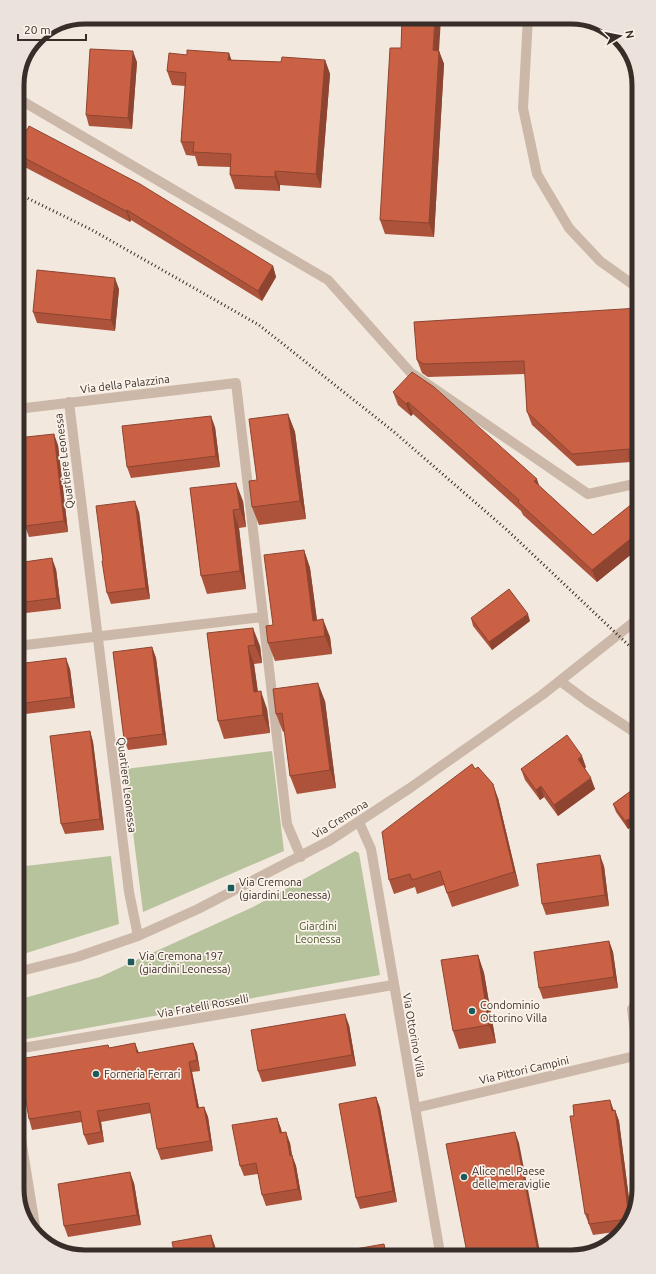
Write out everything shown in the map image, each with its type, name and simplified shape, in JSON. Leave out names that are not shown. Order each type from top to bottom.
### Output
[{"type":"street","points":[[528,24],[523,108],[537,174],[569,228],[600,261],[632,283]]},
{"type":"street","points":[[24,102],[328,280],[411,373],[588,494],[632,485]]},
{"type":"street","name":"Via della Palazzina","points":[[24,408],[236,383],[263,617]]},
{"type":"street","name":"Quartiere Leonessa","points":[[69,402],[129,892],[138,936]]},
{"type":"street","points":[[24,645],[263,617],[287,824],[301,857]]},
{"type":"street","name":"Via Cremona","points":[[24,970],[77,957],[138,936],[198,910],[301,857],[359,822],[410,788],[560,681],[632,624]]},
{"type":"street","points":[[560,681],[632,731]]},
{"type":"street","name":"Via Ottorino Villa","points":[[359,822],[370,849],[439,1250]]},
{"type":"street","name":"Via Fratelli Rosselli","points":[[24,1048],[393,985]]},
{"type":"street","name":"Via Pittori Campini","points":[[414,1108],[632,1059]]},
{"type":"street","points":[[24,1157],[35,1223]]},
{"type":"green space","points":[[272,751],[284,851],[143,912],[125,769]]},
{"type":"green space","name":"Giardini Leonessa","points":[[355,851],[359,853],[380,975],[24,1039],[24,998],[100,977],[253,907]]},
{"type":"green space","points":[[111,856],[119,924],[24,954],[24,866]]},
{"type":"building","points":[[402,24],[435,24],[433,50],[439,51],[429,223],[380,220],[390,48],[401,48]]},
{"type":"building","points":[[90,49],[133,51],[128,118],[86,115]]},
{"type":"building","points":[[187,50],[229,53],[228,60],[281,62],[282,57],[325,60],[316,174],[275,171],[275,177],[230,175],[231,154],[193,152],[194,142],[181,142],[186,73],[167,71],[169,53],[187,55]]},
{"type":"building","points":[[29,126],[140,184],[273,266],[258,291],[127,210],[126,211],[24,158],[24,128],[27,130]]},
{"type":"building","points":[[37,270],[115,278],[111,320],[33,312]]},
{"type":"building","points":[[632,308],[632,458],[629,458],[629,449],[572,454],[527,412],[524,361],[424,364],[417,360],[414,322]]},
{"type":"building","points":[[412,372],[434,387],[537,479],[534,481],[593,535],[632,504],[632,538],[592,570],[518,502],[519,500],[408,402],[406,404],[393,392]]},
{"type":"building","points":[[288,414],[300,501],[252,507],[249,481],[257,480],[249,419]]},
{"type":"building","points":[[211,416],[216,456],[127,467],[122,426]]},
{"type":"building","points":[[54,434],[64,521],[25,526],[24,437]]},
{"type":"building","points":[[236,483],[240,509],[233,510],[240,571],[201,576],[190,488]]},
{"type":"building","points":[[135,501],[146,588],[107,593],[96,506]]},
{"type":"building","points":[[304,550],[313,621],[323,619],[325,636],[268,643],[266,626],[273,625],[264,555]]},
{"type":"building","points":[[52,558],[57,598],[24,602],[24,562]]},
{"type":"building","points":[[509,589],[528,614],[489,642],[471,618]]},
{"type":"building","points":[[253,628],[255,645],[248,646],[254,692],[261,691],[263,715],[218,721],[207,633]]},
{"type":"building","points":[[152,647],[163,734],[124,739],[113,652]]},
{"type":"building","points":[[66,658],[71,697],[24,703],[24,663]]},
{"type":"building","points":[[318,683],[330,770],[290,776],[282,713],[276,714],[273,689]]},
{"type":"building","points":[[90,731],[100,819],[61,824],[50,736]]},
{"type":"building","points":[[567,735],[582,756],[578,759],[591,778],[554,805],[541,786],[536,790],[521,769]]},
{"type":"building","points":[[472,764],[475,769],[478,767],[493,784],[514,872],[447,893],[440,871],[412,880],[410,874],[389,880],[382,832]]},
{"type":"building","points":[[632,790],[632,823],[629,819],[625,821],[613,804]]},
{"type":"building","points":[[600,855],[605,895],[542,904],[537,864]]},
{"type":"building","points":[[609,941],[614,977],[539,988],[534,952]]},
{"type":"building","name":"Condominio Ottorino Villa","points":[[478,955],[489,1025],[453,1031],[441,960]]},
{"type":"building","points":[[345,1014],[352,1055],[258,1071],[251,1030]]},
{"type":"building","points":[[135,1043],[137,1053],[193,1043],[197,1060],[189,1062],[197,1108],[204,1107],[210,1141],[157,1149],[149,1103],[97,1111],[101,1132],[84,1135],[80,1111],[29,1119],[24,1089],[24,1058],[108,1045],[109,1048]]},
{"type":"building","points":[[376,1097],[393,1191],[356,1198],[339,1104]]},
{"type":"building","points":[[610,1100],[612,1111],[615,1110],[628,1210],[626,1210],[624,1219],[589,1224],[588,1214],[585,1214],[570,1116],[574,1116],[573,1105]]},
{"type":"building","points":[[277,1118],[280,1133],[286,1132],[298,1189],[262,1195],[256,1163],[240,1166],[232,1125]]},
{"type":"building","points":[[515,1132],[538,1250],[466,1250],[446,1144]]},
{"type":"building","points":[[130,1172],[137,1215],[64,1226],[58,1184]]},
{"type":"building","points":[[211,1235],[214,1250],[174,1250],[172,1242]]},
{"type":"building","points":[[384,1244],[385,1250],[350,1250]]},
{"type":"railway","points":[[24,196],[92,230],[259,325],[393,431],[507,530],[632,648]]},
{"type":"place","name":"Via Cremona (giardini Leonessa)","points":[[231,888]]},
{"type":"place","name":"Via Cremona 197 (giardini Leonessa)","points":[[131,962]]},
{"type":"place","name":"Condominio Ottorino Villa","points":[[472,1011]]},
{"type":"place","name":"Forneria Ferrari","points":[[96,1074]]},
{"type":"place","name":"Alice nel Paese delle meraviglie","points":[[464,1177]]}]
